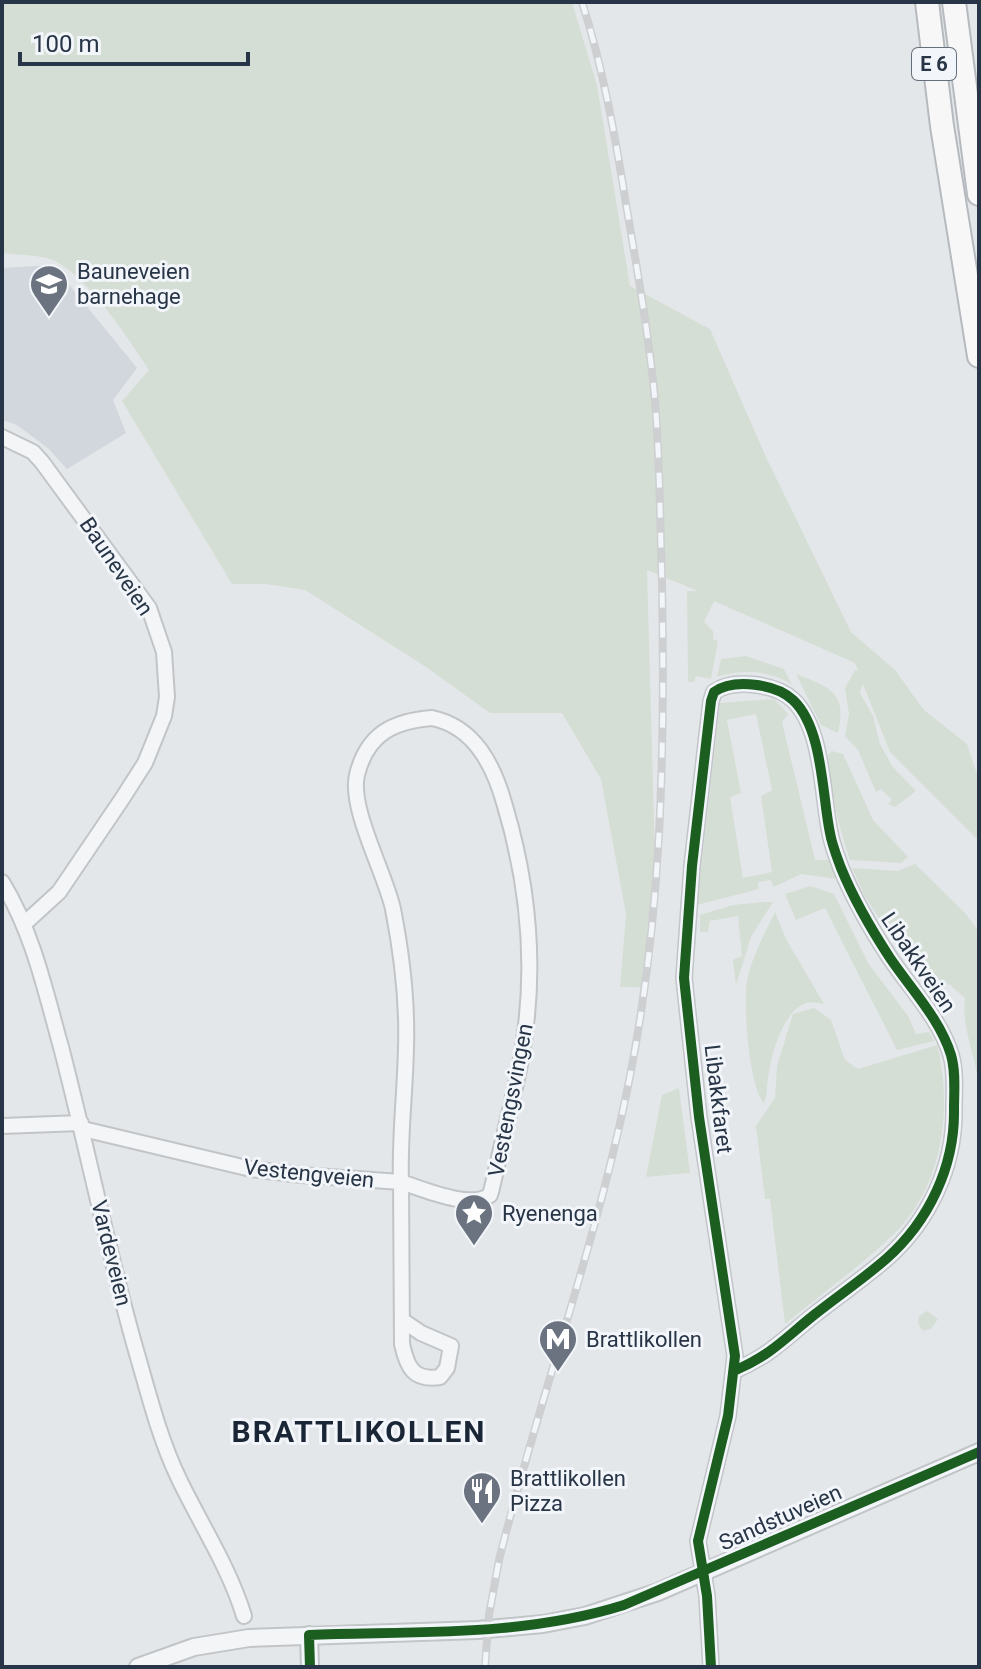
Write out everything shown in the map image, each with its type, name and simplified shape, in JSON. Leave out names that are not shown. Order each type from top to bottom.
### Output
[{"type":"highway","name":"E 6","points":[[927,2],[942,126],[979,356]]},
{"type":"highway","name":"E 6","points":[[954,2],[979,194]]},
{"type":"street","name":"Bauneveien","points":[[2,437],[33,452],[118,562],[149,608],[161,637],[166,668],[164,716],[145,763],[59,892],[24,924]]},
{"type":"street","name":"Libakkfaret","points":[[711,1667],[707,1596],[698,1541],[736,1370],[699,1117],[684,978],[688,914],[705,743],[714,692],[730,685],[778,691]]},
{"type":"street","name":"Libakkveien","points":[[736,1370],[772,1352],[889,1257],[924,1215],[937,1191],[950,1155],[954,1120],[954,1069],[941,1031],[861,912],[830,836],[810,730],[792,699],[778,691]]},
{"type":"street","name":"Vestengsvingen","points":[[432,718],[447,721],[471,737],[482,751],[500,787],[517,848],[526,898],[530,957],[527,1017],[520,1063],[490,1195],[481,1201],[457,1199],[401,1182],[406,1019],[404,981],[392,905],[360,810],[356,786],[370,745],[378,736],[408,720],[432,718]]},
{"type":"street","name":"Vardeveien","points":[[2,882],[24,924],[48,998],[131,1333],[167,1450],[220,1555],[244,1616]]},
{"type":"street","name":"Vestengveien","points":[[2,1126],[82,1126],[251,1169],[401,1182],[402,1320]]},
{"type":"street","name":"Sandstuveien","points":[[138,1667],[227,1640],[478,1630],[553,1623],[624,1605],[979,1452]]},
{"type":"street","points":[[309,1635],[310,1667]]},
{"type":"shaded area","points":[[2,2],[572,2],[597,85],[630,286],[710,329],[766,457],[851,632],[895,670],[924,710],[967,744],[979,780],[979,841],[890,752],[863,684],[860,693],[873,716],[880,744],[892,766],[916,791],[895,807],[888,804],[892,800],[881,789],[876,792],[858,750],[845,736],[849,714],[845,688],[855,670],[858,671],[855,663],[714,601],[704,622],[713,631],[713,639],[718,641],[711,679],[696,676],[694,682],[688,682],[687,591],[698,591],[647,570],[655,857],[642,987],[620,987],[626,914],[601,779],[562,713],[490,713],[426,667],[305,590],[265,584],[232,584],[122,401],[149,370],[130,342],[108,311],[70,270],[46,258],[2,253]]},
{"type":"shaded area","name":"Bauneveien barnehage","points":[[53,265],[137,368],[113,400],[126,433],[67,469],[49,449],[17,425],[2,420],[2,268]]},
{"type":"shaded area","points":[[746,656],[784,669],[792,685],[775,676],[756,672],[717,677],[721,659]]},
{"type":"shaded area","points":[[796,674],[818,683],[838,700],[838,733],[821,725]]},
{"type":"shaded area","points":[[774,699],[788,714],[782,722],[815,860],[828,860],[837,879],[801,874],[776,886],[771,880],[758,882],[759,889],[697,905],[720,703]],"holes":[[[756,714],[772,790],[761,796],[772,872],[743,878],[730,797],[741,793],[727,720]]]},
{"type":"shaded area","points":[[832,751],[843,754],[873,820],[908,857],[901,863],[850,860],[833,795],[828,755]]},
{"type":"shaded area","points":[[915,864],[965,913],[979,932],[979,1087],[965,1020],[965,998],[948,983],[936,1000],[912,964],[920,958],[893,922],[885,927],[864,895],[852,868],[898,871]]},
{"type":"shaded area","points":[[810,886],[834,894],[868,963],[908,1016],[916,1034],[929,1032],[934,1041],[897,1050],[825,908],[796,920],[785,894]]},
{"type":"shaded area","points":[[773,902],[751,937],[736,985],[733,960],[742,956],[738,916],[710,921],[708,932],[700,932],[700,915],[733,905]]},
{"type":"shaded area","points":[[775,912],[786,939],[824,1004],[806,1003],[790,1015],[772,1059],[764,1103],[754,1081],[751,1064],[746,992],[752,963]]},
{"type":"shaded area","points":[[814,1008],[831,1020],[845,1060],[858,1069],[937,1045],[944,1094],[943,1120],[933,1170],[911,1215],[868,1257],[785,1324],[770,1199],[765,1199],[756,1126],[775,1098],[777,1066],[793,1014]]},
{"type":"shaded area","points":[[679,1088],[690,1173],[646,1177],[662,1095]]},
{"type":"shaded area","points":[[927,1311],[938,1319],[931,1329],[923,1331],[918,1323],[919,1316]]},
{"type":"railway","points":[[485,1667],[489,1615],[499,1560],[602,1198],[630,1076],[649,954],[659,831],[663,646],[655,401],[617,153],[602,77],[582,2]]},
{"type":"cycle path","points":[[711,1667],[707,1596],[698,1541],[728,1416],[735,1356],[699,1117],[684,978],[692,866],[711,701],[714,692],[743,684],[786,694],[803,712],[816,744],[831,837],[841,868],[876,936],[940,1029],[951,1055],[954,1089],[950,1151],[936,1191],[915,1228],[868,1274],[769,1352],[736,1370]]},
{"type":"cycle path","points":[[310,1667],[309,1635],[507,1628],[547,1623],[624,1605],[979,1452]]},
{"type":"place","name":"Bauneveien barnehage","points":[[49,318]]},
{"type":"place","name":"Ryenenga","points":[[474,1247]]},
{"type":"place","name":"Brattlikollen","points":[[558,1373]]},
{"type":"place","name":"Brattlikollen Pizza","points":[[482,1525]]},
{"type":"district","name":"BRATTLIKOLLEN","points":[[359,1432]]}]
